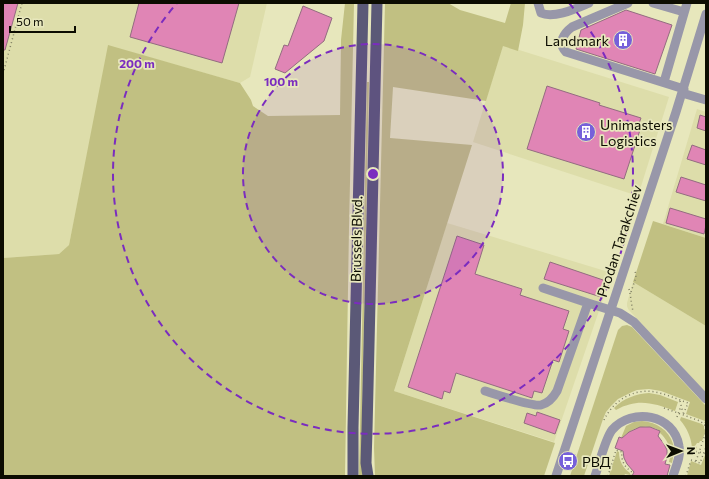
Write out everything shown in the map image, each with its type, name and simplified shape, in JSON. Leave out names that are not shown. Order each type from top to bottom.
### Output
[{"type":"main road","name":"Brussels Blvd.","points":[[353,476],[364,3]]},
{"type":"main road","name":"Brussels Blvd.","points":[[368,476],[366,462],[377,3]]},
{"type":"street","points":[[538,3],[541,13],[546,15],[552,15],[564,7],[583,4]]},
{"type":"street","points":[[628,3],[572,27],[566,32],[562,39],[562,44],[566,52],[664,82],[706,100]]},
{"type":"street","points":[[653,3],[686,8],[664,82]]},
{"type":"street","name":"Prodan Tarakchiev","points":[[556,476],[683,91],[706,14]]},
{"type":"street","points":[[543,288],[620,313],[634,322],[706,399]]},
{"type":"street","points":[[485,391],[539,406],[548,403],[557,391],[588,303]]},
{"type":"street","points":[[595,476],[611,432],[624,421],[632,417],[642,416],[652,417],[662,422],[670,428],[676,436],[679,447],[679,457],[673,476]]},
{"type":"path","points":[[3,74],[22,3]]},
{"type":"path","points":[[630,294],[636,277],[635,270]]},
{"type":"path","points":[[629,289],[634,316]]},
{"type":"path","points":[[604,420],[607,413],[616,403],[627,396],[638,392],[655,392],[688,403],[683,415]]},
{"type":"path","points":[[680,400],[683,415]]},
{"type":"path","points":[[677,417],[681,405]]},
{"type":"path","points":[[664,408],[700,421],[706,426]]},
{"type":"path","points":[[696,461],[705,439],[706,432]]},
{"type":"path","points":[[691,460],[700,463],[705,454],[706,447]]},
{"type":"path","points":[[608,476],[616,450],[622,452],[623,462],[627,469],[632,472],[628,476]]},
{"type":"path","points":[[692,451],[705,454]]},
{"type":"path","points":[[686,476],[690,464]]},
{"type":"shaded area","points":[[3,3],[267,3],[250,77],[240,83],[109,46],[69,245],[59,254],[3,258]]},
{"type":"shaded area","points":[[345,3],[354,3],[345,476],[3,476],[3,258],[59,254],[69,245],[108,45],[240,83],[251,100],[253,106],[268,116],[340,115],[341,40]]},
{"type":"shaded area","points":[[385,3],[448,3],[460,10],[505,23],[511,3],[525,3],[518,51],[503,46],[486,101],[393,87],[390,138],[472,145],[394,391],[555,443],[544,476],[375,476],[374,448]]},
{"type":"shaded area","points":[[503,45],[669,97],[638,196],[473,142]]},
{"type":"shaded area","points":[[367,82],[369,82],[362,418],[363,476],[359,476]]},
{"type":"shaded area","points":[[697,109],[706,112],[706,238],[663,224]]},
{"type":"shaded area","points":[[653,221],[706,238],[706,326],[633,282]]},
{"type":"shaded area","points":[[447,223],[612,273],[554,442],[394,391]]},
{"type":"shaded area","points":[[633,282],[706,326],[706,393],[628,309],[627,303]]},
{"type":"shaded area","points":[[627,325],[632,327],[706,406],[706,423],[704,423],[705,421],[686,414],[690,402],[661,391],[649,389],[637,390],[618,399],[606,412],[584,476],[570,476],[618,330],[622,326]]},
{"type":"shaded area","points":[[649,393],[660,395],[678,402],[675,411],[646,403],[631,404],[616,410],[614,408],[630,397]]},
{"type":"shaded area","points":[[681,417],[702,424],[706,430],[702,441],[697,443],[695,446],[697,447],[696,449],[692,448],[691,440],[685,426],[680,420]]},
{"type":"shaded area","points":[[642,421],[657,425],[665,431],[671,439],[674,447],[672,463],[669,462],[670,450],[668,443],[660,431],[650,427],[640,427],[630,431],[621,438],[626,426],[634,422]]},
{"type":"shaded area","points":[[617,451],[619,452],[622,464],[630,475],[625,474],[624,476],[609,476]]},
{"type":"shaded area","points":[[705,455],[706,476],[687,476],[691,461],[701,465]]},
{"type":"building","points":[[3,3],[18,3],[5,50],[3,50]]},
{"type":"building","points":[[139,3],[239,3],[222,63],[130,37]]},
{"type":"building","points":[[303,6],[332,18],[324,41],[285,73],[275,69],[284,45],[288,46]]},
{"type":"building","name":"Landmark","points":[[626,10],[672,25],[655,74],[576,49],[581,30]]},
{"type":"building","name":"Unimasters Logistics","points":[[547,86],[600,103],[599,105],[641,118],[638,126],[641,127],[624,179],[527,149]]},
{"type":"building","points":[[700,115],[706,117],[706,131],[697,128]]},
{"type":"building","points":[[692,145],[706,150],[706,165],[687,159]]},
{"type":"building","points":[[681,177],[706,185],[706,201],[676,192]]},
{"type":"building","points":[[670,208],[706,219],[704,234],[666,223]]},
{"type":"building","points":[[457,236],[484,245],[475,274],[522,289],[520,295],[569,311],[563,329],[569,331],[559,362],[553,360],[542,393],[534,391],[532,398],[456,373],[450,393],[444,391],[442,399],[408,387]]},
{"type":"building","points":[[550,262],[606,281],[601,297],[544,279]]},
{"type":"building","points":[[537,412],[560,420],[555,434],[524,423],[527,413],[536,416]]},
{"type":"building","points":[[640,427],[650,427],[660,431],[658,436],[667,450],[665,464],[670,465],[667,476],[632,476],[634,472],[627,464],[623,451],[615,448],[619,437],[622,438],[629,432]]},
{"type":"place","name":"Landmark","points":[[623,40]]},
{"type":"place","name":"Unimasters Logistics","points":[[586,132]]},
{"type":"place","name":"РВД","points":[[568,461]]}]
